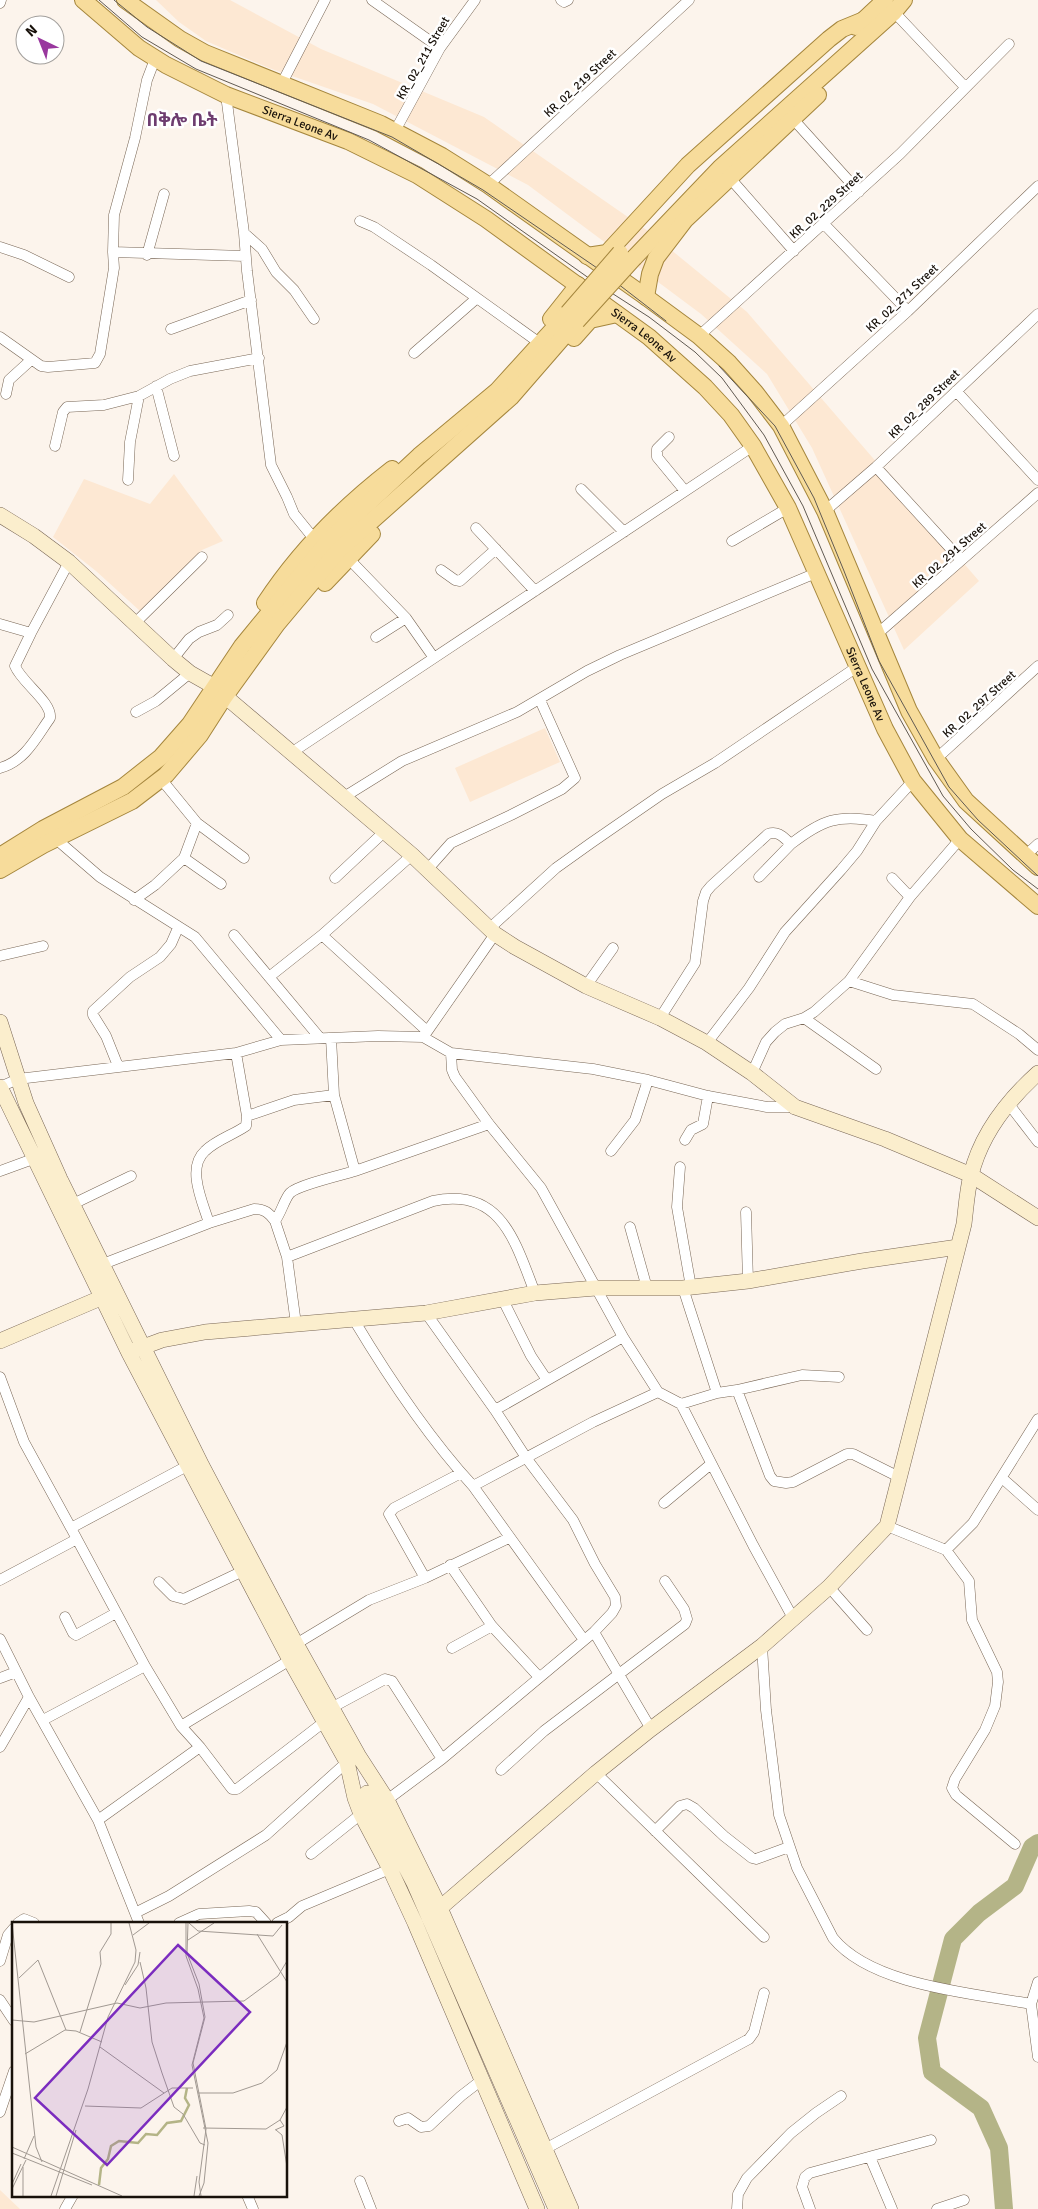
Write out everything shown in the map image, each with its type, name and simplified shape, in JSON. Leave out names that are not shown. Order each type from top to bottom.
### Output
[{"type":"main road","name":"Sierra Leone Av","points":[[83,0],[111,25],[155,59],[226,95],[344,140],[418,175],[459,200],[650,338],[705,388],[731,415],[754,446],[788,508],[885,728],[914,781],[960,839],[1038,906]]},
{"type":"main road","points":[[125,0],[180,39],[205,53],[395,131],[442,156],[488,185],[646,297],[699,336],[729,363],[755,392],[780,426],[825,511],[909,711],[936,759],[966,801],[1038,867]]},
{"type":"main road","points":[[587,256],[608,253],[688,165],[829,39],[842,29],[894,4]]},
{"type":"main road","points":[[627,255],[720,168],[864,40],[894,4]]},
{"type":"main road","points":[[242,646],[329,540],[419,456],[497,390],[572,317],[627,255],[682,183],[864,20]]},
{"type":"main road","points":[[646,297],[650,274],[656,258],[693,211],[845,72],[860,50],[864,40]]},
{"type":"main road","points":[[0,870],[56,839],[132,801],[161,779],[200,736],[219,691],[242,646],[248,627],[274,590],[315,540],[365,490],[504,373],[578,285]]},
{"type":"main road","points":[[0,856],[136,778],[161,757],[219,691],[251,663],[265,654],[348,558],[426,480],[517,403],[590,320],[617,314]]},
{"type":"main road","points":[[251,663],[277,624],[339,550],[511,397],[572,317]]},
{"type":"street","points":[[0,4],[1,0]]},
{"type":"street","points":[[281,85],[325,0]]},
{"type":"street","points":[[372,0],[440,48]]},
{"type":"street","name":"KR_02_211 Street","points":[[395,131],[440,48],[474,0]]},
{"type":"street","points":[[561,0],[564,2],[568,0]]},
{"type":"street","name":"KR_02_219 Street","points":[[488,185],[689,0]]},
{"type":"street","points":[[894,4],[965,88]]},
{"type":"street","name":"KR_02_229 Street","points":[[699,336],[900,154],[1009,44]]},
{"type":"street","points":[[0,337],[41,366],[89,365],[99,360],[114,268],[114,215],[135,138],[145,88],[155,59]]},
{"type":"street","points":[[226,95],[271,465],[294,514],[315,540]]},
{"type":"street","points":[[793,119],[859,192]]},
{"type":"street","points":[[729,177],[794,251]]},
{"type":"street","name":"KR_02_271 Street","points":[[780,426],[908,311],[1038,186]]},
{"type":"street","points":[[147,255],[164,194]]},
{"type":"street","points":[[360,221],[382,233],[534,339]]},
{"type":"street","points":[[824,224],[908,311]]},
{"type":"street","points":[[244,233],[262,249],[276,272],[294,290],[314,319]]},
{"type":"street","points":[[0,247],[24,254],[69,277]]},
{"type":"street","points":[[113,252],[147,255],[245,256]]},
{"type":"street","points":[[414,353],[477,298]]},
{"type":"street","points":[[171,330],[251,300]]},
{"type":"street","name":"KR_02_289 Street","points":[[825,511],[876,467],[1038,314]]},
{"type":"street","points":[[55,446],[63,412],[67,407],[104,405],[139,396],[156,386],[190,372],[259,358]]},
{"type":"street","points":[[6,394],[9,380],[31,360]]},
{"type":"street","points":[[156,386],[174,456]]},
{"type":"street","points":[[956,391],[1038,480]]},
{"type":"street","points":[[128,480],[130,442],[139,396]]},
{"type":"street","points":[[669,437],[657,449],[656,458],[685,491]]},
{"type":"street","points":[[291,753],[754,446]]},
{"type":"street","points":[[876,467],[961,560]]},
{"type":"street","points":[[581,489],[624,532]]},
{"type":"street","name":"KR_02_291 Street","points":[[876,636],[1038,493]]},
{"type":"street","points":[[732,541],[788,508]]},
{"type":"street","points":[[0,515],[34,536],[68,562],[173,659],[219,691],[412,855],[493,931],[523,952],[586,986],[660,1018],[707,1043],[752,1073],[794,1106],[971,1174],[1038,1218]]},
{"type":"street","points":[[476,528],[535,591]]},
{"type":"street","points":[[441,570],[455,580],[460,581],[496,549]]},
{"type":"street","points":[[134,624],[202,557]]},
{"type":"street","points":[[348,558],[406,618],[434,658]]},
{"type":"street","points":[[0,768],[11,765],[24,755],[50,718],[47,706],[26,684],[15,666],[68,562]]},
{"type":"street","points":[[344,797],[402,761],[517,712],[587,671],[620,655],[816,573]]},
{"type":"street","points":[[173,659],[189,639],[199,632],[217,625],[228,615]]},
{"type":"street","points":[[376,637],[406,618]]},
{"type":"street","points":[[0,624],[31,633]]},
{"type":"street","name":"KR_02_297 Street","points":[[936,759],[1038,666]]},
{"type":"street","points":[[425,1034],[493,931],[556,868],[662,794],[715,764],[857,667]]},
{"type":"street","points":[[136,712],[156,701],[190,672]]},
{"type":"street","points":[[427,870],[451,843],[562,789],[575,778],[540,700]]},
{"type":"street","points":[[161,779],[197,823],[244,858]]},
{"type":"street","points":[[707,1043],[749,988],[785,932],[852,857],[876,821],[914,781]]},
{"type":"street","points":[[759,877],[791,844],[811,829],[835,818],[846,817],[876,821]]},
{"type":"street","points":[[134,900],[155,885],[184,858],[197,823]]},
{"type":"street","points":[[335,878],[384,832]]},
{"type":"street","points":[[660,1018],[695,963],[706,892],[768,834],[777,833],[791,844]]},
{"type":"street","points":[[56,839],[100,877],[195,938],[281,1040]]},
{"type":"street","points":[[752,1073],[766,1042],[776,1032],[785,1024],[804,1018],[824,1005],[849,981],[910,897],[960,839]]},
{"type":"street","points":[[1025,856],[1038,844]]},
{"type":"street","points":[[269,977],[322,935],[412,855]]},
{"type":"street","points":[[184,858],[221,884]]},
{"type":"street","points":[[892,878],[910,897]]},
{"type":"street","points":[[118,1066],[106,1036],[93,1015],[93,1011],[130,977],[160,957],[171,944],[178,928]]},
{"type":"street","points":[[234,935],[269,977],[325,1038],[334,1095],[355,1171]]},
{"type":"street","points":[[322,935],[425,1034],[451,1054],[593,1069],[648,1080],[708,1096],[767,1107],[794,1106]]},
{"type":"street","points":[[0,956],[43,946]]},
{"type":"street","points":[[586,986],[613,948]]},
{"type":"street","points":[[849,981],[893,995],[973,1004],[1019,1034],[1038,1050]]},
{"type":"street","points":[[804,1018],[876,1069]]},
{"type":"street","points":[[0,1022],[26,1103],[73,1204],[296,1652],[324,1722],[387,1800],[440,1908],[571,2209]]},
{"type":"street","points":[[425,1034],[281,1040],[236,1054],[18,1078],[0,1087],[101,1298],[243,1571],[333,1707],[367,1793],[414,1883],[556,2209]]},
{"type":"street","points":[[209,1222],[197,1182],[200,1158],[204,1151],[246,1126],[247,1116],[236,1054]]},
{"type":"street","points":[[451,1054],[452,1070],[455,1077],[489,1124],[541,1188],[623,1337],[658,1392],[681,1404],[793,1618]]},
{"type":"street","points":[[440,1908],[596,1773],[651,1729],[762,1646],[829,1587],[887,1526],[964,1224],[971,1174],[982,1145],[1008,1103],[1038,1073]]},
{"type":"street","points":[[611,1151],[639,1111],[648,1080]]},
{"type":"street","points":[[247,1116],[294,1100],[334,1095]]},
{"type":"street","points":[[685,1140],[691,1130],[703,1124],[708,1096]]},
{"type":"street","points":[[1008,1103],[1038,1142]]},
{"type":"street","points":[[274,1221],[282,1212],[286,1198],[294,1190],[355,1171],[489,1124]]},
{"type":"street","points":[[0,1171],[33,1158]]},
{"type":"street","points":[[680,1167],[677,1207],[687,1287],[717,1393]]},
{"type":"street","points":[[73,1204],[131,1176]]},
{"type":"street","points":[[287,1257],[433,1201],[449,1198],[469,1199],[484,1204],[511,1236],[535,1293]]},
{"type":"street","points":[[103,1264],[209,1222],[254,1209],[261,1209],[268,1213],[274,1221],[287,1257],[296,1324]]},
{"type":"street","points":[[746,1212],[748,1282]]},
{"type":"street","points":[[630,1227],[647,1288]]},
{"type":"street","points":[[129,1353],[162,1340],[198,1333],[426,1312],[535,1293],[596,1288],[687,1287],[748,1282],[862,1261],[958,1247]]},
{"type":"street","points":[[0,1341],[116,1291]]},
{"type":"street","points":[[502,1300],[531,1356],[547,1380]]},
{"type":"street","points":[[387,1800],[442,1759],[594,1632],[616,1606],[615,1597],[594,1564],[573,1520],[527,1458],[426,1312]]},
{"type":"street","points":[[354,1320],[382,1365],[461,1473],[473,1486],[584,1640]]},
{"type":"street","points":[[495,1410],[623,1337]]},
{"type":"street","points":[[681,1404],[717,1393],[802,1375],[838,1377]]},
{"type":"street","points":[[0,1377],[24,1442],[145,1666],[181,1726],[200,1747],[226,1783],[232,1789],[237,1789],[324,1722]]},
{"type":"street","points":[[738,1390],[774,1481],[793,1482],[847,1454],[853,1454],[899,1477]]},
{"type":"street","points":[[473,1486],[593,1422],[658,1392]]},
{"type":"street","points":[[946,1550],[973,1522],[1038,1419]]},
{"type":"street","points":[[664,1503],[711,1464]]},
{"type":"street","points":[[71,1528],[187,1466]]},
{"type":"street","points":[[425,1578],[389,1514],[394,1508],[461,1473]]},
{"type":"street","points":[[1002,1478],[1038,1510]]},
{"type":"street","points":[[887,1526],[946,1550],[969,1581],[972,1620],[997,1672],[998,1682],[995,1706],[985,1730],[955,1779],[952,1788],[956,1795],[1015,1844]]},
{"type":"street","points":[[181,1726],[296,1652],[369,1600],[425,1578],[509,1538]]},
{"type":"street","points":[[0,1580],[77,1539]]},
{"type":"street","points":[[450,1565],[492,1626],[539,1677]]},
{"type":"street","points":[[159,1582],[173,1596],[184,1599],[243,1571]]},
{"type":"street","points":[[501,1770],[544,1731],[685,1624],[687,1619],[684,1609],[665,1581]]},
{"type":"street","points":[[829,1587],[868,1630]]},
{"type":"street","points":[[65,1617],[73,1633],[76,1635],[116,1613]]},
{"type":"street","points":[[452,1648],[492,1626]]},
{"type":"street","points":[[594,1632],[651,1729]]},
{"type":"street","points":[[0,1639],[29,1697],[98,1820],[137,1918],[266,1834],[352,1759]]},
{"type":"street","points":[[762,1646],[766,1710],[777,1806],[789,1846],[815,1904],[833,1938],[841,1947],[881,1971],[906,1980],[1031,2004]]},
{"type":"street","points":[[43,1720],[145,1666]]},
{"type":"street","points":[[0,1678],[16,1672]]},
{"type":"street","points":[[333,1707],[386,1679],[392,1681],[442,1759]]},
{"type":"street","points":[[0,1747],[29,1697]]},
{"type":"street","points":[[98,1820],[200,1747]]},
{"type":"street","points":[[352,1759],[355,1798],[361,1814],[390,1869],[537,2209]]},
{"type":"street","points":[[596,1773],[764,1937]]},
{"type":"street","points":[[655,1831],[680,1806],[687,1804],[752,1858],[760,1857],[789,1846]]},
{"type":"street","points":[[311,1854],[361,1814]]},
{"type":"street","points":[[279,1922],[289,1917],[302,1906],[390,1869]]},
{"type":"street","points":[[181,1922],[199,1914],[249,1911],[256,1912],[265,1922]]},
{"type":"street","points":[[20,1922],[24,1919],[32,1922]]},
{"type":"street","points":[[0,1960],[8,1936],[12,1931]]},
{"type":"street","points":[[1038,1982],[1031,2004],[1038,2057]]},
{"type":"street","points":[[545,2149],[749,2039],[754,2032],[764,1993]]},
{"type":"street","points":[[0,2000],[12,2018]]},
{"type":"street","points":[[0,2112],[12,2077]]},
{"type":"street","points":[[399,2121],[408,2118],[421,2127],[429,2126],[460,2096],[482,2079]]},
{"type":"street","points":[[737,2209],[738,2194],[747,2178],[791,2133],[816,2112],[841,2096]]},
{"type":"street","points":[[810,2209],[802,2187],[804,2177],[810,2173],[931,2140]]},
{"type":"street","points":[[870,2157],[892,2209]]},
{"type":"street","points":[[360,2182],[371,2209]]},
{"type":"street","points":[[66,2209],[72,2196]]},
{"type":"street","points":[[247,2196],[253,2209]]},
{"type":"street","points":[[937,2209],[964,2200]]},
{"type":"shaded area","points":[[156,0],[230,0],[321,49],[484,117],[648,231],[747,312],[979,581],[904,650],[812,448],[767,374],[701,314],[528,185],[373,104],[269,68],[206,41],[179,22]]},
{"type":"shaded area","points":[[174,474],[223,541],[202,550],[140,611],[96,571],[53,537],[84,479],[150,504]]},
{"type":"shaded area","points":[[545,728],[560,762],[470,802],[455,768]]},
{"type":"shaded area","points":[[0,2190],[20,2209],[0,2209]]},
{"type":"waterway","points":[[1004,2209],[999,2148],[981,2108],[932,2072],[927,2038],[953,1939],[979,1913],[1015,1886],[1032,1847],[1038,1843]]},
{"type":"tram line","points":[[99,0],[142,37],[196,69],[369,140],[477,199],[593,281],[649,317],[695,352],[722,378],[764,435],[803,506],[872,669],[943,796],[971,829],[1013,870],[1038,889]]},
{"type":"tram line","points":[[114,0],[147,27],[201,61],[392,137],[483,190],[600,270],[666,321]]},
{"type":"tram line","points":[[719,366],[775,426],[814,498],[879,661],[949,787],[978,820],[1038,876]]},
{"type":"district","name":"በቅሎ ቤት","points":[[182,120]]}]
